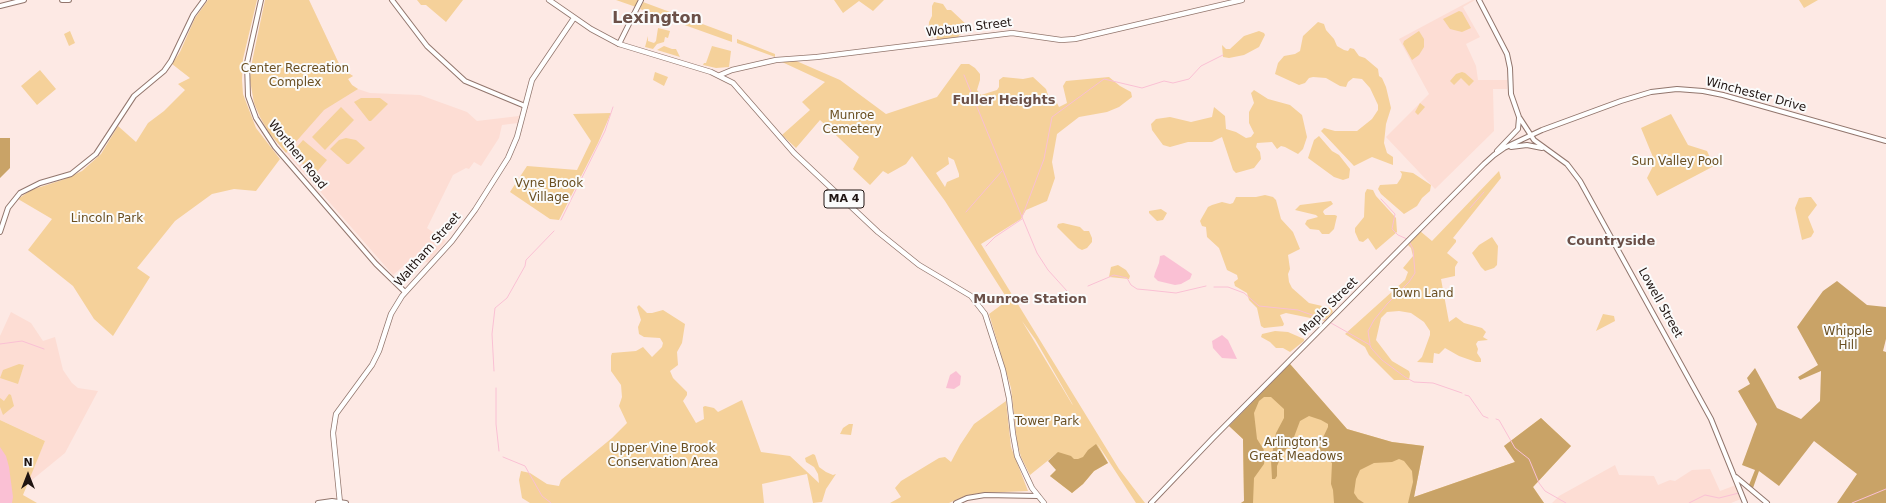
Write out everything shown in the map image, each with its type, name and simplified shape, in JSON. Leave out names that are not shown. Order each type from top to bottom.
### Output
[{"type":"main road","points":[[0,6],[24,0]]},
{"type":"main road","points":[[62,0],[69,0]]},
{"type":"main road","points":[[0,232],[8,208],[20,193],[40,183],[71,174],[96,154],[134,96],[164,71],[171,61],[193,15],[204,0]]},
{"type":"main road","name":"Worthen Road","points":[[261,0],[247,63],[248,96],[256,118],[271,142],[376,264],[405,292]]},
{"type":"main road","points":[[392,0],[427,46],[463,79],[471,84],[525,106]]},
{"type":"main road","name":"MA 4","points":[[549,0],[596,32],[619,44],[720,75],[733,83],[794,153],[878,232],[920,265],[971,296],[982,308],[1006,384],[1017,456],[1032,488],[1038,496]]},
{"type":"main road","points":[[619,44],[641,0]]},
{"type":"main road","name":"Woburn Street","points":[[720,75],[732,70],[776,60],[818,57],[1012,33],[1062,40],[1075,39],[1242,0]]},
{"type":"main road","name":"Lowell Street","points":[[1479,0],[1506,51],[1510,65],[1512,99],[1519,117],[1530,135],[1541,146],[1567,164],[1580,181],[1717,431],[1744,501]]},
{"type":"main road","name":"Waltham Street","points":[[340,502],[333,432],[335,416],[372,364],[391,314],[405,292],[452,241],[475,210],[512,151],[532,80],[574,18]]},
{"type":"main road","points":[[732,70],[733,83]]},
{"type":"main road","name":"Winchester Drive","points":[[1530,135],[1637,96],[1677,88],[1723,95],[1886,141]]},
{"type":"main road","points":[[1494,154],[1518,129],[1519,117]]},
{"type":"main road","name":"Maple Street","points":[[1151,503],[1213,438],[1494,154],[1530,135]]},
{"type":"main road","points":[[1499,151],[1514,146],[1527,145],[1553,154]]},
{"type":"main road","points":[[1735,476],[1767,503]]},
{"type":"main road","points":[[1744,501],[1746,493],[1752,491]]},
{"type":"main road","points":[[956,503],[967,498],[985,495],[1038,496],[1044,503]]},
{"type":"main road","points":[[318,503],[346,503]]},
{"type":"shaded area","points":[[265,0],[309,0],[341,68],[353,76],[348,79],[352,85],[358,89],[370,93],[420,95],[467,112],[477,121],[519,116],[518,123],[502,125],[499,138],[481,166],[474,162],[469,169],[466,168],[453,175],[427,228],[446,241],[428,263],[415,256],[393,275],[269,133],[254,103],[250,80],[251,67]]},
{"type":"shaded area","points":[[1472,0],[1475,0],[1463,7],[1480,37],[1466,44],[1476,66],[1478,80],[1507,80],[1507,89],[1493,89],[1494,131],[1435,189],[1386,137],[1429,94],[1399,39]]},
{"type":"shaded area","points":[[1164,255],[1192,274],[1190,279],[1181,284],[1175,285],[1158,281],[1154,277],[1160,256]]},
{"type":"shaded area","points":[[11,312],[31,323],[43,341],[55,337],[63,370],[72,383],[78,388],[98,391],[65,453],[27,484],[45,441],[0,420],[0,336]]},
{"type":"shaded area","points":[[1222,335],[1228,340],[1237,359],[1222,358],[1213,348],[1212,341]]},
{"type":"shaded area","points":[[956,371],[961,376],[960,385],[954,389],[946,388],[950,375]]},
{"type":"shaded area","points":[[0,447],[6,456],[9,467],[13,497],[12,503],[0,503]]},
{"type":"shaded area","points":[[1615,465],[1619,475],[1654,476],[1658,485],[1670,480],[1675,481],[1692,470],[1710,469],[1720,491],[1736,485],[1741,499],[1731,503],[1552,503],[1559,496]]},
{"type":"green space","name":"Lincoln Park","points":[[208,0],[257,0],[243,59],[243,94],[256,128],[280,159],[256,191],[234,189],[212,194],[175,221],[137,268],[150,277],[113,336],[94,319],[73,286],[28,250],[52,219],[18,199],[31,190],[65,179],[82,171],[101,154],[118,126],[136,142],[148,123],[164,111],[185,90],[178,84],[190,78],[172,64],[180,52],[195,18]]},
{"type":"green space","name":"Center Recreation Complex","points":[[265,0],[309,0],[341,68],[353,76],[348,79],[352,85],[358,89],[324,110],[286,153],[269,133],[260,117],[254,103],[250,80],[251,67]]},
{"type":"green space","points":[[417,0],[463,0],[446,22],[426,5],[421,5]]},
{"type":"green space","points":[[616,0],[638,0],[637,3],[642,5],[643,2],[732,35],[732,42],[640,9],[641,7],[637,5],[636,7]]},
{"type":"green space","points":[[834,0],[884,0],[873,11],[859,1],[843,13]]},
{"type":"green space","points":[[1799,0],[1818,0],[1804,8]]},
{"type":"green space","points":[[934,2],[943,4],[947,10],[951,10],[968,26],[958,37],[937,40],[936,34],[932,38],[928,38],[929,22],[932,16],[932,6]]},
{"type":"green space","points":[[1459,11],[1462,12],[1471,28],[1462,32],[1450,29],[1443,19]]},
{"type":"green space","points":[[1318,22],[1324,24],[1326,30],[1334,39],[1337,46],[1348,51],[1350,48],[1354,49],[1359,56],[1365,58],[1378,69],[1379,76],[1382,78],[1386,87],[1391,108],[1386,124],[1384,143],[1387,153],[1393,157],[1393,165],[1372,157],[1354,166],[1321,131],[1324,128],[1335,131],[1357,131],[1372,119],[1378,110],[1378,105],[1370,88],[1362,79],[1353,78],[1348,82],[1346,87],[1340,86],[1326,78],[1313,77],[1309,78],[1305,83],[1299,85],[1275,74],[1278,63],[1284,56],[1295,54],[1300,51],[1303,36]]},
{"type":"green space","points":[[658,28],[670,31],[668,38],[665,37],[664,42],[657,44],[653,49],[645,47],[648,36],[648,41],[654,43],[656,41]]},
{"type":"green space","points":[[70,31],[75,43],[69,46],[64,34]]},
{"type":"green space","points":[[1259,31],[1265,35],[1259,47],[1244,55],[1229,58],[1223,57],[1222,45],[1226,49],[1230,49],[1244,36]]},
{"type":"green space","points":[[1419,31],[1424,39],[1424,47],[1419,55],[1412,60],[1403,44],[1404,41]]},
{"type":"green space","points":[[737,39],[775,54],[775,57],[737,43]]},
{"type":"green space","points":[[664,46],[676,49],[680,57],[657,50]]},
{"type":"green space","points":[[712,46],[731,51],[729,67],[716,68],[703,65],[706,63]]},
{"type":"green space","points":[[794,60],[840,80],[886,114],[937,97],[961,64],[969,64],[980,74],[977,90],[981,95],[997,90],[999,87],[999,80],[1003,77],[1023,79],[1033,77],[1046,89],[1048,95],[1055,99],[1059,107],[1067,103],[1063,86],[1066,81],[1109,77],[1120,86],[1131,92],[1132,97],[1119,107],[1107,112],[1079,117],[1057,134],[1052,162],[1055,178],[1047,201],[1026,210],[1021,219],[981,244],[1119,469],[1145,503],[1136,503],[1097,443],[1108,463],[1094,471],[1083,484],[1072,493],[1050,476],[1070,457],[1056,454],[1030,475],[1021,457],[1017,442],[1011,388],[989,314],[1008,300],[945,201],[912,156],[906,164],[888,174],[883,171],[870,185],[853,169],[859,157],[820,120],[796,148],[782,135],[810,110],[802,102],[825,82],[782,62]],"holes":[[[948,157],[954,160],[959,177],[947,182],[945,187],[936,173],[949,164]],[[1022,321],[1035,339],[1073,405],[1072,404]]]},
{"type":"green space","points":[[40,70],[56,89],[37,105],[21,86]]},
{"type":"green space","points":[[655,72],[668,77],[664,86],[653,80]]},
{"type":"green space","points":[[1462,72],[1474,81],[1469,86],[1461,78],[1454,85],[1450,81],[1456,74]]},
{"type":"green space","points":[[1254,90],[1268,99],[1290,105],[1302,115],[1307,137],[1303,149],[1298,154],[1281,146],[1277,149],[1272,142],[1257,143],[1256,147],[1260,152],[1261,159],[1254,168],[1236,173],[1233,170],[1222,137],[1212,142],[1188,142],[1170,147],[1163,145],[1152,130],[1151,124],[1156,119],[1170,117],[1191,122],[1212,117],[1214,107],[1225,116],[1226,129],[1236,132],[1246,138],[1251,137],[1254,133],[1249,123],[1249,112],[1254,103],[1251,93]]},
{"type":"green space","points":[[361,98],[380,98],[388,104],[371,121],[369,121],[354,102]]},
{"type":"green space","points":[[1420,103],[1425,107],[1418,115],[1415,112]]},
{"type":"green space","points":[[341,107],[354,120],[325,150],[312,137]]},
{"type":"green space","name":"Vyne Brook Village","points":[[611,113],[598,143],[559,220],[550,219],[510,192],[527,166],[577,170],[591,141],[573,114]]},
{"type":"green space","name":"Sun Valley Pool","points":[[1671,114],[1688,145],[1707,151],[1714,166],[1657,196],[1647,178],[1655,162],[1641,128]]},
{"type":"green space","points":[[1319,136],[1332,151],[1339,155],[1350,169],[1349,178],[1343,180],[1334,177],[1308,158],[1314,140]]},
{"type":"green space","points":[[0,138],[10,138],[10,168],[0,178]]},
{"type":"green space","points":[[346,138],[356,140],[365,148],[349,164],[347,164],[330,149],[339,140]]},
{"type":"green space","points":[[303,140],[327,160],[315,174],[291,154]]},
{"type":"green space","points":[[1400,171],[1413,173],[1431,185],[1430,191],[1422,198],[1417,206],[1404,214],[1381,194],[1378,189],[1380,185],[1397,184],[1402,174]]},
{"type":"green space","name":"Town Land","points":[[1499,171],[1501,178],[1453,238],[1456,242],[1447,253],[1458,262],[1455,267],[1455,276],[1441,279],[1449,322],[1456,317],[1464,323],[1482,328],[1486,332],[1483,337],[1488,340],[1478,341],[1476,344],[1478,349],[1477,353],[1481,359],[1481,362],[1476,362],[1459,356],[1445,348],[1439,354],[1434,353],[1433,363],[1417,362],[1422,357],[1430,331],[1424,322],[1411,313],[1399,311],[1387,312],[1381,318],[1376,340],[1392,361],[1409,371],[1410,374],[1409,380],[1394,380],[1369,355],[1365,347],[1345,334],[1405,280],[1408,272],[1403,268],[1413,256],[1411,248],[1408,245],[1420,231],[1432,241]]},
{"type":"green space","points":[[1367,189],[1373,190],[1376,196],[1396,218],[1397,232],[1376,250],[1368,238],[1363,242],[1359,241],[1355,232],[1355,228],[1364,217],[1365,193]]},
{"type":"green space","points":[[1265,195],[1273,197],[1276,200],[1281,219],[1293,232],[1300,249],[1288,255],[1290,269],[1288,274],[1289,282],[1292,288],[1309,303],[1331,308],[1333,312],[1325,321],[1286,313],[1280,315],[1284,324],[1283,326],[1264,328],[1261,326],[1257,308],[1249,300],[1247,293],[1235,286],[1234,282],[1238,279],[1237,275],[1227,270],[1219,248],[1207,237],[1206,227],[1202,226],[1200,221],[1208,207],[1222,202],[1230,204],[1233,203],[1236,197],[1256,197]]},
{"type":"green space","points":[[1811,197],[1817,205],[1808,217],[1814,232],[1811,237],[1802,240],[1795,208],[1799,198]]},
{"type":"green space","points":[[1331,201],[1333,204],[1323,212],[1325,215],[1337,216],[1334,229],[1329,234],[1322,234],[1319,230],[1310,229],[1305,224],[1307,220],[1318,217],[1316,215],[1295,210],[1300,205]]},
{"type":"green space","points":[[1161,209],[1167,213],[1163,220],[1157,221],[1149,213],[1149,211]]},
{"type":"green space","points":[[1063,223],[1080,227],[1084,231],[1089,231],[1092,242],[1087,248],[1082,250],[1078,248],[1057,227],[1058,224]]},
{"type":"green space","points":[[1492,237],[1498,246],[1497,265],[1494,268],[1485,271],[1472,253],[1479,245]]},
{"type":"green space","points":[[1118,265],[1126,270],[1130,276],[1129,279],[1109,277],[1111,267]]},
{"type":"green space","name":"Whipple Hill","points":[[1837,281],[1867,305],[1886,307],[1886,339],[1883,351],[1886,352],[1886,503],[1837,503],[1857,474],[1814,441],[1779,486],[1759,471],[1753,488],[1749,485],[1755,470],[1742,465],[1757,424],[1738,391],[1750,384],[1747,378],[1755,368],[1777,408],[1801,419],[1820,401],[1821,371],[1800,380],[1798,377],[1818,365],[1797,327],[1823,291]]},
{"type":"green space","name":"Upper Vine Brook Conservation Area","points":[[639,305],[647,313],[663,310],[685,324],[682,343],[677,352],[678,365],[670,371],[673,378],[687,392],[687,395],[683,401],[696,423],[704,419],[703,407],[705,406],[714,408],[718,412],[742,400],[761,452],[790,456],[819,483],[818,474],[814,467],[806,462],[805,458],[813,454],[815,455],[819,467],[833,475],[836,474],[826,489],[822,502],[813,503],[807,474],[762,484],[764,503],[530,503],[522,498],[519,480],[521,471],[530,473],[547,484],[559,486],[561,480],[612,438],[627,423],[619,406],[622,397],[621,385],[611,371],[612,353],[636,351],[643,347],[652,357],[662,347],[663,343],[660,338],[644,337],[639,334],[638,327],[641,320],[637,307]]},
{"type":"green space","points":[[1603,314],[1614,316],[1615,321],[1596,331]]},
{"type":"green space","points":[[1275,331],[1288,332],[1304,339],[1304,341],[1290,352],[1283,348],[1276,348],[1270,342],[1261,337],[1262,334]]},
{"type":"green space","points":[[19,364],[24,365],[18,384],[0,378],[3,370]]},
{"type":"green space","name":"Arlington's Great Meadows","points":[[1290,364],[1347,429],[1392,442],[1424,446],[1414,497],[1515,462],[1504,446],[1541,418],[1571,446],[1533,487],[1544,503],[1241,503],[1244,501],[1243,439],[1229,426]]},
{"type":"green space","points":[[1290,364],[1347,429],[1392,442],[1424,446],[1414,497],[1515,462],[1504,446],[1541,418],[1571,446],[1533,487],[1544,503],[1408,503],[1413,482],[1412,471],[1404,461],[1399,459],[1392,462],[1374,463],[1360,470],[1356,479],[1354,493],[1358,499],[1364,503],[1334,503],[1331,484],[1332,463],[1327,458],[1318,459],[1317,457],[1319,446],[1328,424],[1309,416],[1300,421],[1294,437],[1277,466],[1277,476],[1275,479],[1272,479],[1271,460],[1276,433],[1284,418],[1284,409],[1271,397],[1264,397],[1259,401],[1254,413],[1257,439],[1264,450],[1264,464],[1254,478],[1253,503],[1241,503],[1244,501],[1243,439],[1229,426]]},
{"type":"green space","points":[[9,394],[11,395],[14,406],[3,415],[0,407],[0,398],[4,401]]},
{"type":"green space","points":[[1006,401],[1011,447],[1028,491],[980,493],[965,496],[949,503],[890,503],[901,497],[895,488],[901,481],[939,458],[945,457],[951,462],[974,424]]},
{"type":"green space","points":[[0,420],[45,441],[23,495],[37,503],[0,503]]},
{"type":"green space","points":[[849,424],[853,424],[851,435],[840,434],[843,428]]},
{"type":"green space","points":[[1096,444],[1108,463],[1094,471],[1083,484],[1072,493],[1050,476],[1056,470],[1048,461],[1058,452],[1071,456],[1074,459],[1078,459],[1083,457],[1088,450]]},
{"type":"waterway","points":[[1067,291],[1048,270],[1037,253],[1022,217],[1044,159],[1052,117],[1104,79],[1142,88],[1164,81],[1173,83],[1189,79],[1201,66],[1223,55]]},
{"type":"waterway","points":[[964,75],[1022,217]]},
{"type":"waterway","points":[[561,220],[605,131],[613,107]]},
{"type":"waterway","points":[[966,212],[1002,171]]},
{"type":"waterway","points":[[1470,208],[1484,192]]},
{"type":"waterway","points":[[1381,199],[1395,214],[1392,229],[1398,235],[1407,239]]},
{"type":"waterway","points":[[986,246],[995,237],[1022,219]]},
{"type":"waterway","points":[[494,371],[492,334],[495,308],[507,298],[525,266],[526,260],[554,231]]},
{"type":"waterway","points":[[1370,344],[1368,331],[1374,320],[1387,304],[1409,282],[1415,273],[1413,249],[1410,243]]},
{"type":"waterway","points":[[1088,286],[1114,275],[1127,278],[1131,285],[1137,289],[1176,293],[1206,286]]},
{"type":"waterway","points":[[1214,287],[1228,287],[1244,293],[1259,306],[1298,310],[1326,320]]},
{"type":"waterway","points":[[1331,323],[1370,345],[1382,360],[1414,382],[1433,383],[1462,393]]},
{"type":"waterway","points":[[0,344],[22,341],[44,349]]},
{"type":"waterway","points":[[496,388],[496,424],[499,451]]},
{"type":"waterway","points":[[1465,395],[1469,396],[1483,416],[1488,418]]},
{"type":"waterway","points":[[1496,419],[1499,420],[1515,448],[1529,459],[1539,483],[1545,491],[1566,503]]},
{"type":"waterway","points":[[503,457],[525,466],[542,496],[551,503]]},
{"type":"waterway","points":[[1852,503],[1886,489]]},
{"type":"waterway","points":[[1689,503],[1705,495],[1719,498],[1739,493]]},
{"type":"district","name":"Lexington","points":[[657,19]]},
{"type":"district","name":"Fuller Heights","points":[[1004,101]]},
{"type":"district","name":"Countryside","points":[[1611,242]]},
{"type":"district","name":"Munroe Station","points":[[1030,300]]},
{"type":"park label","name":"Munroe Cemetery","points":[[852,123]]},
{"type":"park label","name":"Tower Park","points":[[1047,422]]}]
